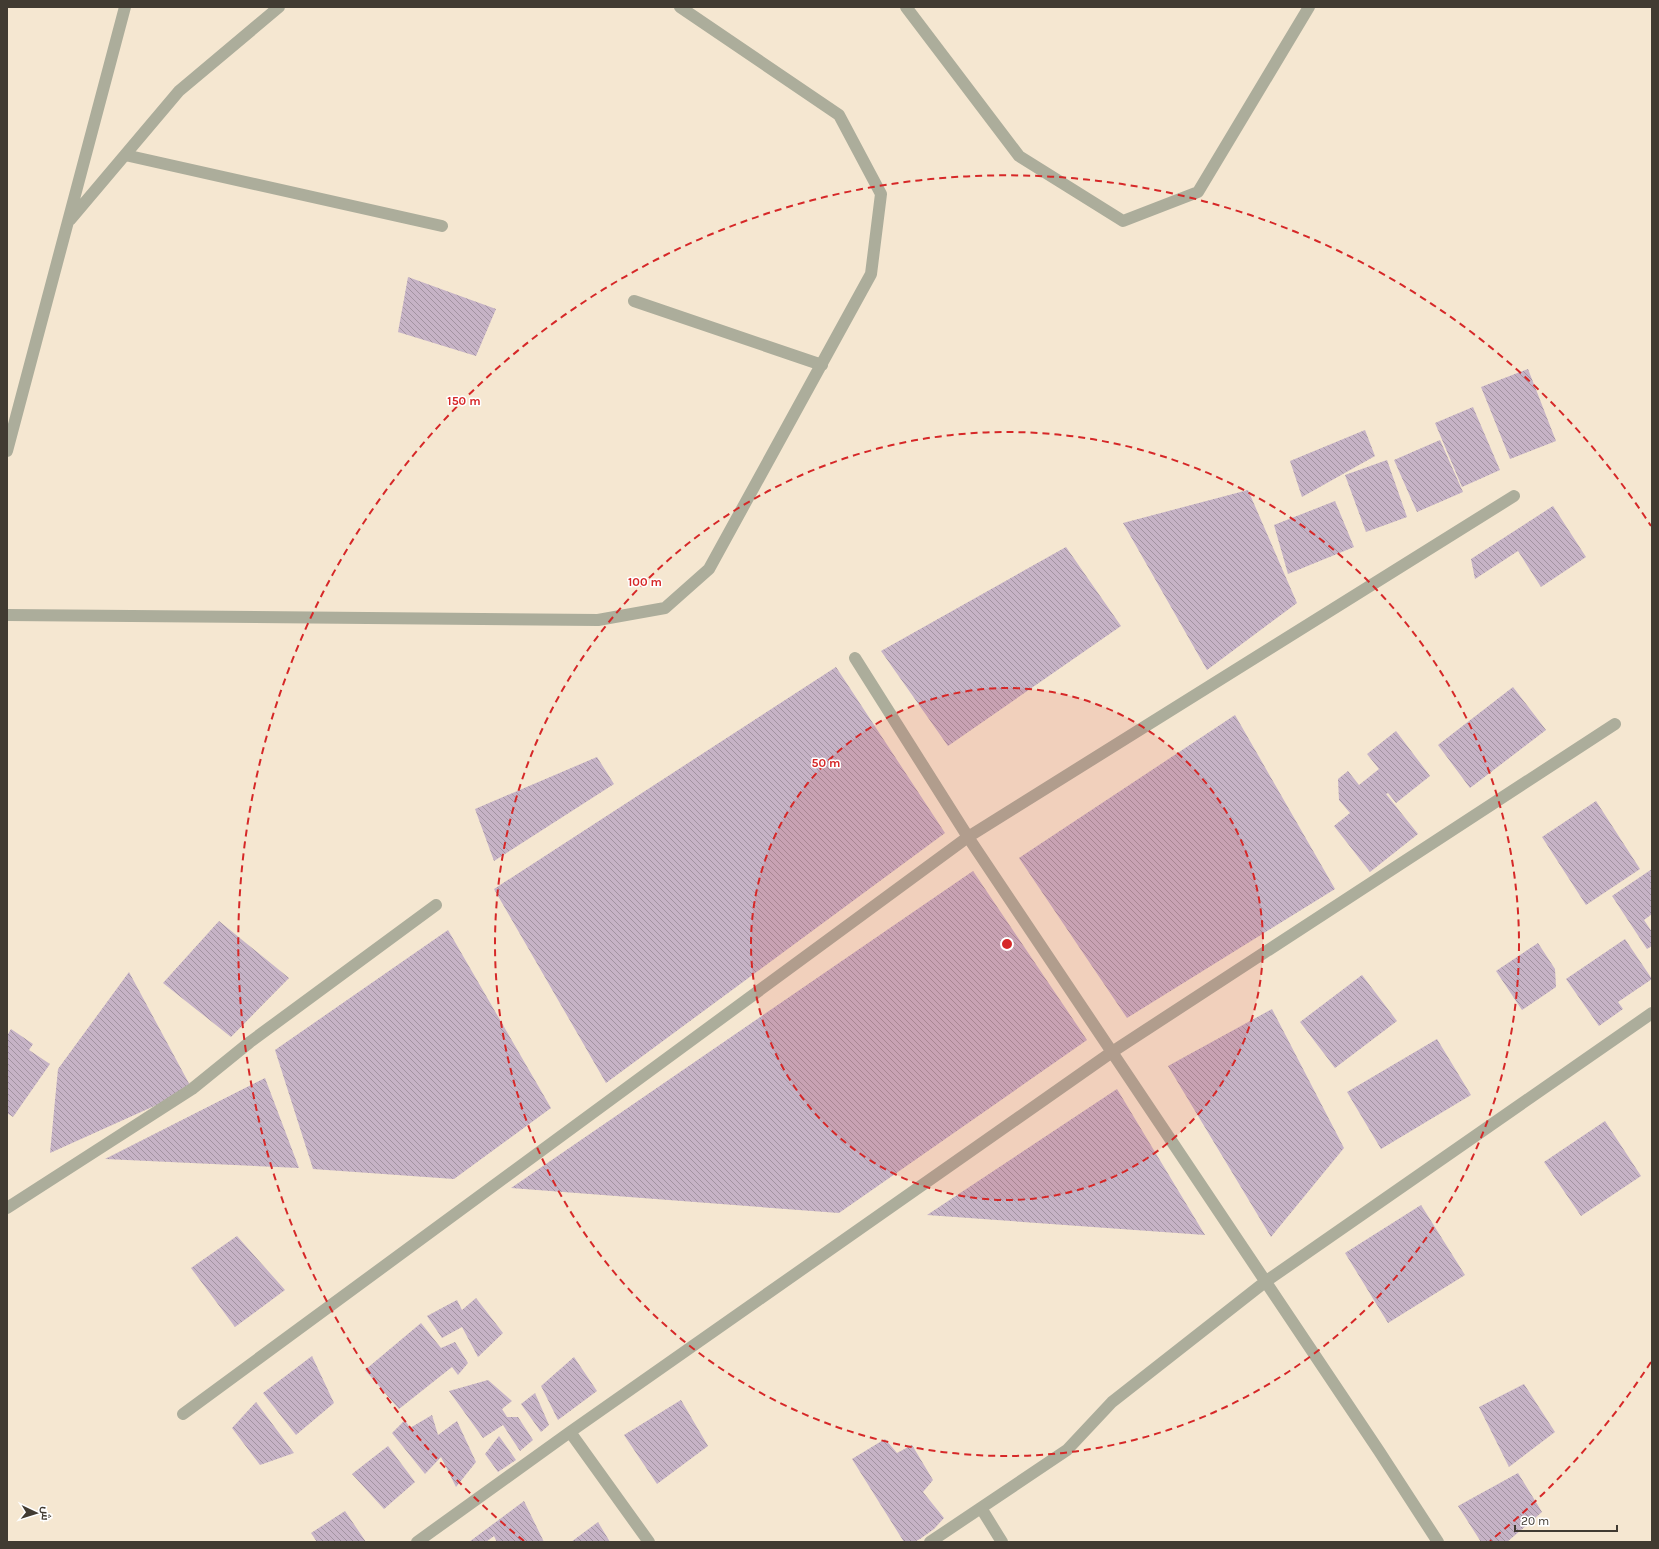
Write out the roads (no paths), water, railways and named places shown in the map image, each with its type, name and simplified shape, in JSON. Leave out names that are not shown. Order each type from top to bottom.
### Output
[{"type":"street","points":[[7,450],[125,7]]},
{"type":"street","points":[[68,222],[179,91],[279,7]]},
{"type":"street","points":[[7,616],[598,620],[665,608],[709,569],[871,274],[881,194],[838,115],[680,7]]},
{"type":"street","points":[[906,7],[1019,156],[1122,221],[1198,192],[1309,7]]},
{"type":"street","points":[[125,155],[442,226]]},
{"type":"street","points":[[634,301],[822,365]]},
{"type":"street","points":[[183,1414],[968,837],[1514,496]]},
{"type":"street","points":[[855,658],[968,837],[1438,1542]]},
{"type":"street","points":[[417,1542],[570,1432],[1112,1052],[1615,724]]},
{"type":"street","points":[[7,1208],[192,1089],[250,1042],[436,905]]},
{"type":"street","points":[[930,1542],[1067,1450],[1112,1402],[1265,1282],[1652,1013]]},
{"type":"street","points":[[570,1432],[650,1542]]},
{"type":"street","points":[[981,1508],[1002,1542]]}]
